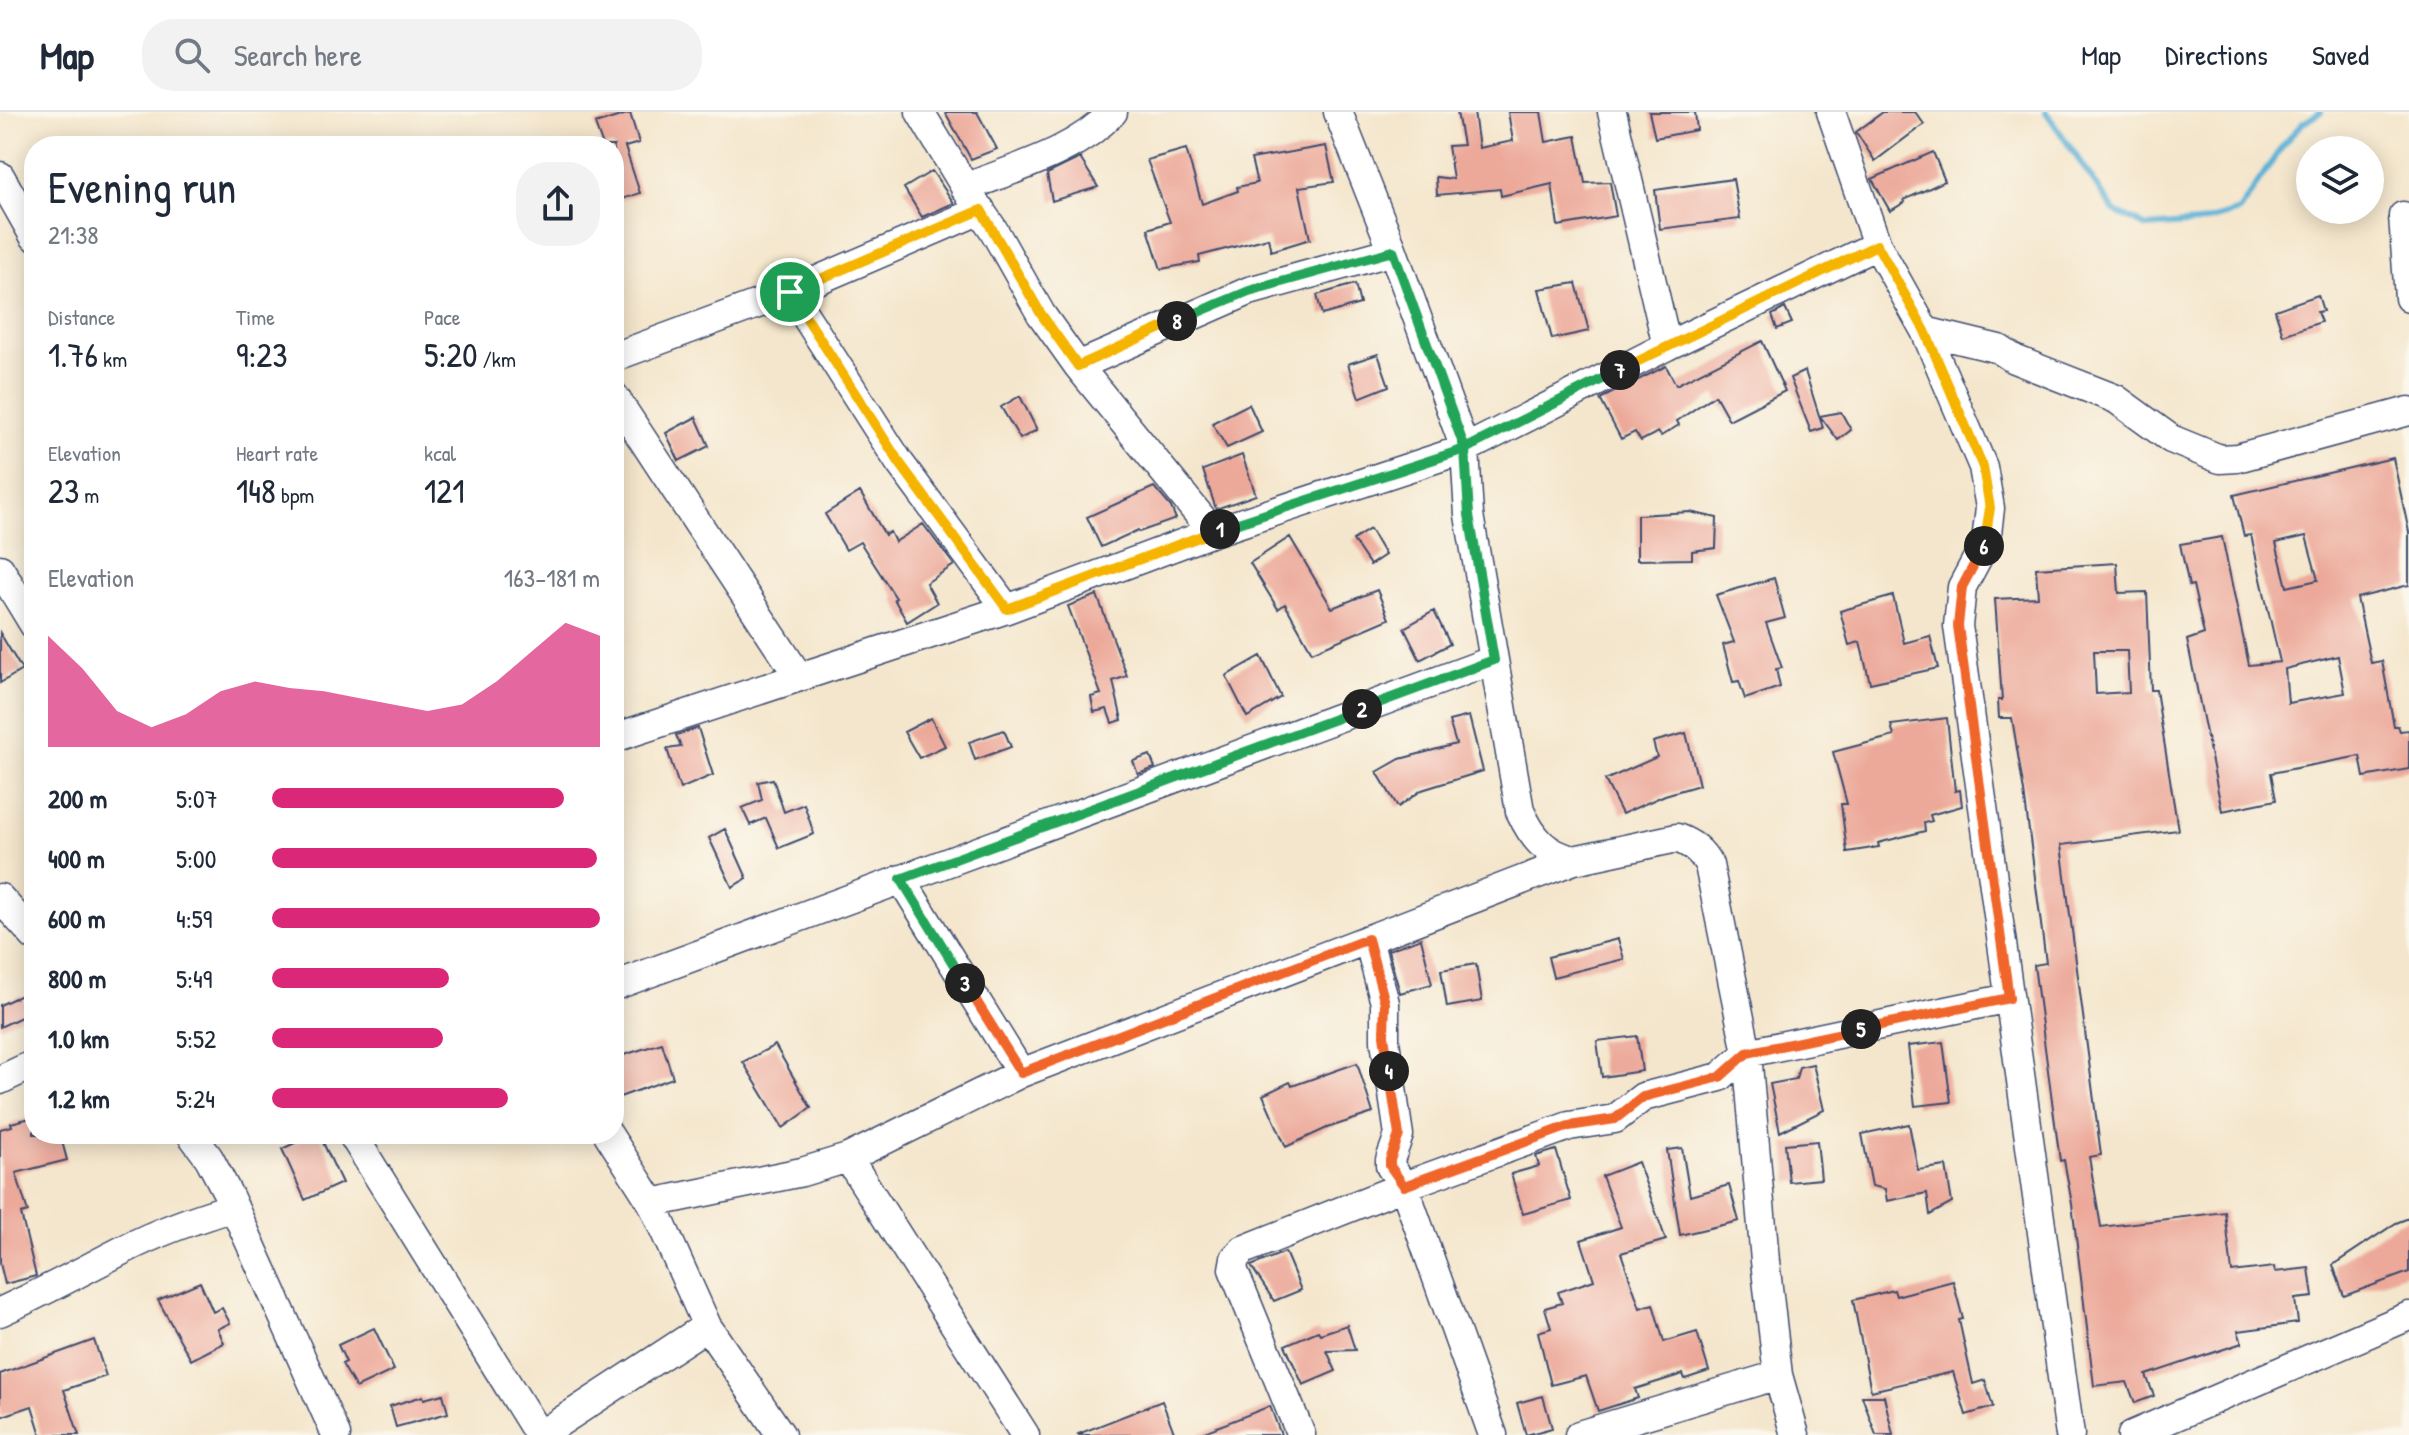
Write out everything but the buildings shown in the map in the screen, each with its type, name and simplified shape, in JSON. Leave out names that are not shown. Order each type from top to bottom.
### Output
[{"type":"street","points":[[920,112],[1041,314],[1078,366],[1213,532]]},
{"type":"street","points":[[624,353],[790,292],[1070,146],[1094,132],[1113,112]]},
{"type":"street","points":[[1338,112],[1393,251],[1465,449],[1469,515],[1520,811],[1533,838],[1557,856],[1574,860]]},
{"type":"street","points":[[1612,112],[1667,346]]},
{"type":"street","points":[[1831,112],[1877,245],[1925,331],[1983,467],[1990,508],[1986,542],[1962,587],[1958,626],[2070,1435]]},
{"type":"street","points":[[0,176],[24,218]]},
{"type":"street","points":[[2403,216],[2409,298]]},
{"type":"street","points":[[624,735],[1007,609],[1213,532],[1465,449],[1667,346],[1877,245]]},
{"type":"street","points":[[1078,366],[1249,291],[1393,251]]},
{"type":"street","points":[[790,292],[899,462],[1007,609]]},
{"type":"street","points":[[1925,331],[1999,349],[2014,359],[2116,399],[2171,439],[2220,459],[2237,458],[2409,411]]},
{"type":"street","points":[[624,411],[799,677]]},
{"type":"street","points":[[0,569],[24,608]]},
{"type":"street","points":[[624,982],[1494,660]]},
{"type":"street","points":[[652,1203],[802,1172],[848,1158],[1021,1073],[1368,939],[1574,860],[1677,838],[1702,853],[1709,865],[1747,1053],[1778,1375],[1795,1435]]},
{"type":"street","points":[[901,879],[1021,1073]]},
{"type":"street","points":[[0,898],[24,925]]},
{"type":"street","points":[[1368,939],[1385,1003],[1385,1041],[1399,1135],[1390,1166],[1404,1186],[1493,1435]]},
{"type":"street","points":[[1301,1435],[1233,1269],[1235,1258],[1243,1250],[1404,1186],[1569,1126],[1615,1119],[1643,1097],[1720,1077],[1747,1053],[2009,998]]},
{"type":"street","points":[[0,1080],[24,1069]]},
{"type":"street","points":[[198,1144],[234,1207],[336,1435]]},
{"type":"street","points":[[361,1144],[539,1435],[707,1326]]},
{"type":"street","points":[[614,1144],[652,1203],[707,1326],[781,1435]]},
{"type":"street","points":[[848,1158],[1025,1435]]},
{"type":"street","points":[[0,1312],[126,1248],[234,1207]]},
{"type":"street","points":[[2132,1435],[2409,1316]]},
{"type":"street","points":[[1579,1435],[1778,1375]]},
{"type":"waterway","points":[[2046,112],[2114,211],[2147,227],[2199,223],[2239,211],[2285,142],[2303,123],[2321,112]]},
{"type":"route","points":[[790,292],[899,462],[1007,609],[1213,532],[1465,449],[1469,515],[1494,660],[901,879],[1021,1073],[1368,939],[1385,1003],[1384,1035],[1399,1135],[1390,1166],[1404,1186],[1569,1126],[1615,1119],[1643,1097],[1720,1077],[1747,1053],[2009,998],[1958,626],[1962,587],[1986,542],[1990,508],[1983,467],[1925,331],[1877,245],[1667,346],[1465,449],[1393,251],[1249,291],[1078,366],[1041,314],[981,210],[790,292]]}]
